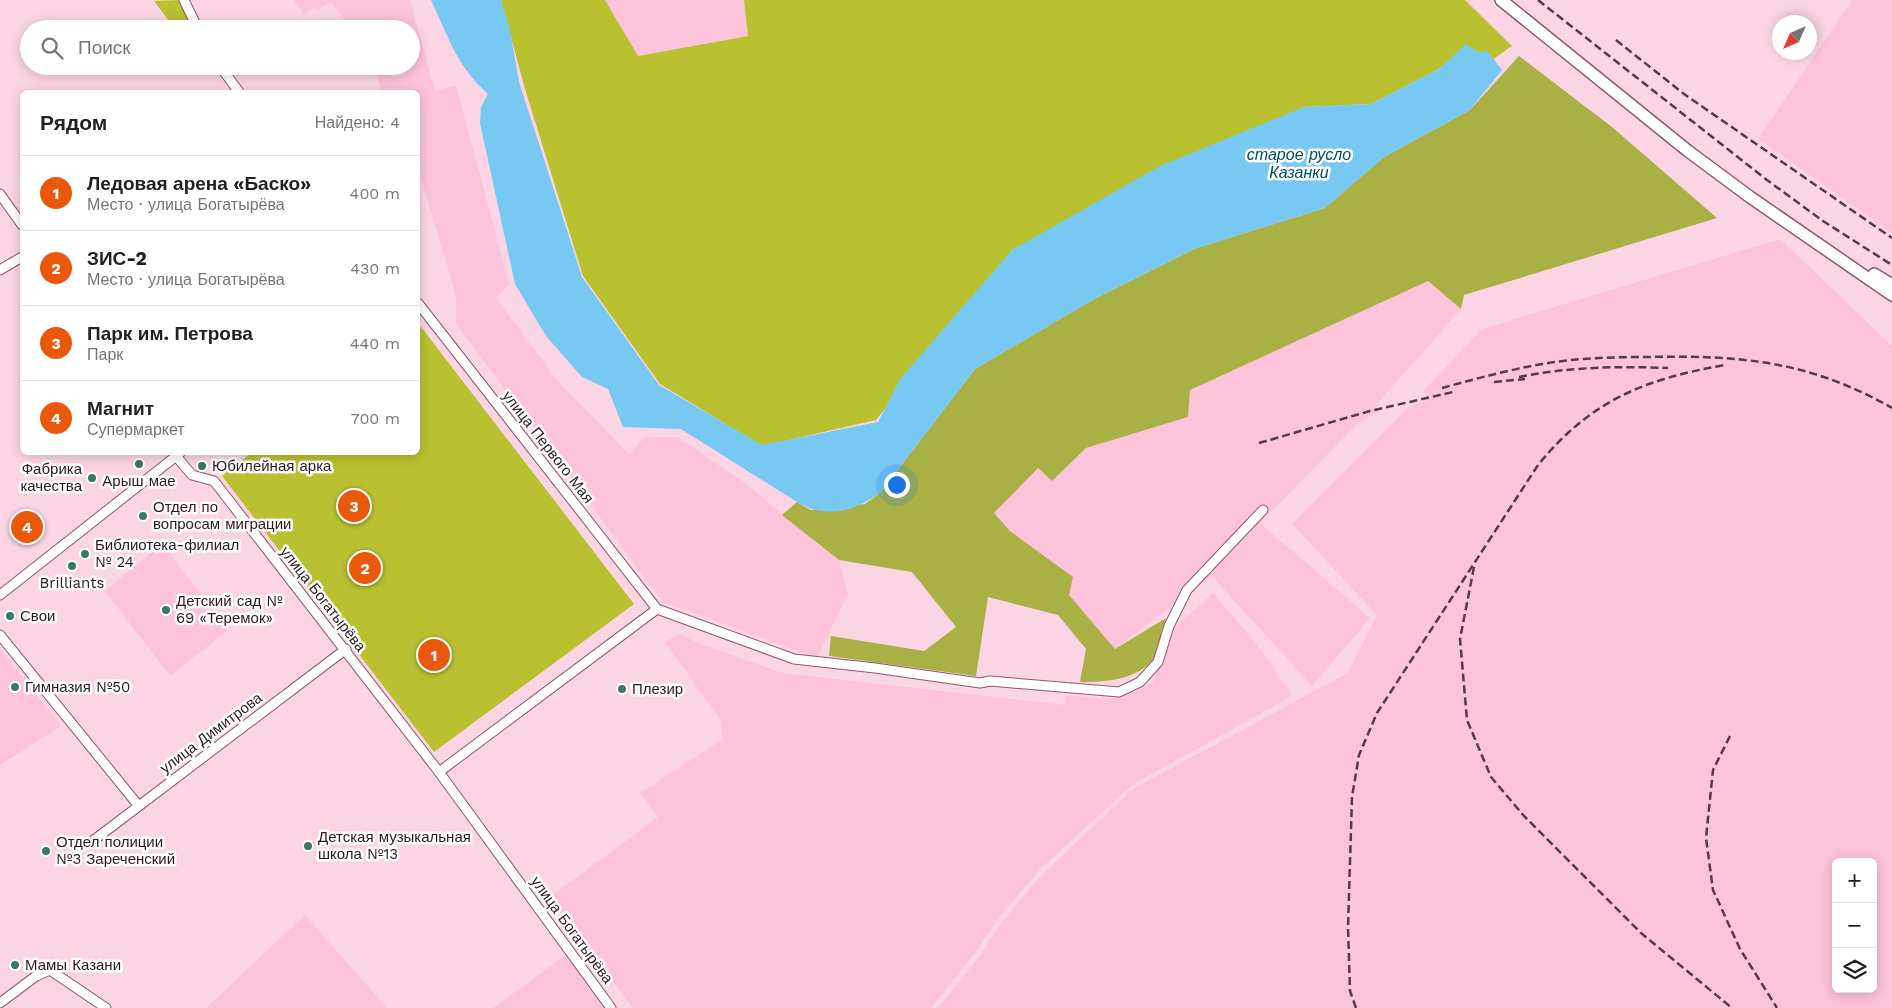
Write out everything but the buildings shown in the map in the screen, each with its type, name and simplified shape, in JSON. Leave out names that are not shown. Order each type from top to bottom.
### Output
[{"type":"main road","points":[[1501,0],[1688,151],[1892,295]]},
{"type":"main road","points":[[1811,239],[1892,285]]},
{"type":"street","points":[[184,0],[194,20]]},
{"type":"street","points":[[226,75],[237,90]]},
{"type":"street","points":[[0,194],[20,222]]},
{"type":"street","points":[[0,270],[20,258]]},
{"type":"street","name":"улица Первого Мая","points":[[420,306],[657,609]]},
{"type":"street","points":[[0,595],[177,455]]},
{"type":"street","name":"улица Богатырёва","points":[[179,455],[192,475],[214,481],[346,649],[439,772],[611,1008]]},
{"type":"street","points":[[439,772],[657,609],[794,659],[980,683],[990,681],[1119,692],[1140,682],[1158,662],[1169,626],[1187,590],[1263,510]]},
{"type":"street","points":[[0,635],[138,806]]},
{"type":"street","name":"улица Димитрова","points":[[94,840],[346,649]]},
{"type":"street","points":[[0,1003],[36,976],[50,970],[106,1008]]},
{"type":"shaded area","points":[[179,0],[190,20],[168,20],[154,1]]},
{"type":"shaded area","points":[[293,0],[410,0],[415,20],[345,20],[330,2],[318,10],[315,7],[304,14]]},
{"type":"shaded area","points":[[501,0],[605,0],[638,56],[748,36],[744,0],[1465,0],[1512,46],[1492,60],[1490,54],[1478,52],[1466,45],[1439,69],[1371,104],[1304,107],[1012,250],[876,420],[762,446],[660,384],[583,276],[525,89]]},
{"type":"shaded area","points":[[605,0],[744,0],[748,36],[638,56]]},
{"type":"shaded area","points":[[1852,0],[1892,0],[1892,233],[1758,139],[1811,60],[1817,60],[1817,52]]},
{"type":"shaded area","points":[[420,36],[435,91],[456,85],[509,284],[496,298],[560,384],[629,454],[645,437],[678,437],[746,484],[839,560],[848,594],[817,658],[663,602],[456,324],[456,296],[420,174],[420,90],[381,90],[377,75],[420,75]]},
{"type":"shaded area","points":[[1780,239],[1892,346],[1892,1008],[938,1008],[979,957],[1001,923],[1041,876],[1133,789],[1348,673],[1377,615],[1292,524],[1409,407],[1428,400],[1424,390],[1482,329]]},
{"type":"shaded area","points":[[1428,281],[1461,309],[1377,404],[1378,412],[1358,423],[1260,523],[1370,618],[1312,686],[1212,576],[1115,649],[994,513],[1038,467],[1052,481],[1086,448],[1188,417],[1190,390]]},
{"type":"shaded area","points":[[420,326],[634,604],[434,752],[222,476],[248,455],[420,455]]},
{"type":"shaded area","name":"Детский сад № 69 «Теремок»","points":[[162,544],[228,630],[170,676],[105,591]]},
{"type":"shaded area","points":[[1213,593],[1261,650],[1292,696],[1132,785],[1039,870],[998,919],[975,953],[931,1008],[633,1008],[550,897],[658,817],[640,793],[723,739],[720,719],[665,642],[678,634],[783,673],[1065,705],[1066,695],[1109,699],[1131,694],[1153,682],[1173,629]]},
{"type":"shaded area","name":"Гимназия №50","points":[[0,649],[61,726],[0,765]]},
{"type":"shaded area","points":[[305,915],[387,1008],[206,1008]]},
{"type":"shaded area","points":[[566,955],[605,1008],[493,1008]]},
{"type":"green space","points":[[1519,56],[1612,127],[1717,218],[1464,295],[1461,309],[1428,281],[1190,390],[1188,417],[1086,448],[1052,481],[1038,468],[994,513],[1010,531],[1073,577],[1069,595],[1115,649],[1166,618],[1157,653],[1142,669],[1133,674],[1112,680],[1080,682],[1086,649],[1058,615],[988,597],[976,676],[829,656],[831,636],[924,651],[956,627],[912,572],[839,560],[782,515],[797,502],[811,510],[865,504],[880,493],[975,369],[1094,299],[1194,249],[1325,208],[1384,157],[1470,110]]},
{"type":"water","name":"старое русло Казанки","points":[[431,0],[501,0],[510,30],[519,82],[582,277],[659,385],[762,445],[878,422],[900,379],[1012,250],[1160,166],[1304,107],[1371,104],[1439,69],[1466,44],[1478,52],[1487,51],[1502,70],[1470,110],[1384,157],[1325,208],[1194,249],[1094,299],[975,369],[880,493],[850,509],[829,512],[797,502],[681,429],[623,427],[608,389],[582,377],[546,336],[515,284],[480,123],[481,107],[488,94],[461,62]]},
{"type":"railway","points":[[1538,0],[1767,180],[1823,221],[1892,265]]},
{"type":"railway","points":[[1616,40],[1684,94],[1892,238]]},
{"type":"railway","points":[[1442,388],[1517,369],[1568,360],[1621,357],[1713,358],[1774,364],[1803,371],[1862,392],[1892,408]]},
{"type":"railway","points":[[1356,1008],[1350,991],[1348,927],[1352,797],[1359,755],[1377,713],[1538,465],[1558,443],[1599,408],[1621,396],[1669,377],[1725,365]]},
{"type":"railway","points":[[1519,377],[1593,368],[1668,368]]},
{"type":"railway","points":[[1494,382],[1525,379]]},
{"type":"railway","points":[[1259,443],[1370,411],[1453,392]]},
{"type":"railway","points":[[1474,567],[1460,639],[1467,720],[1491,777],[1524,816],[1641,933],[1732,1008]]},
{"type":"railway","points":[[1730,736],[1713,770],[1706,838],[1713,890],[1740,949],[1777,1008]]},
{"type":"place","name":"Арыш мае","points":[[139,464]]},
{"type":"place","name":"Юбилейная арка","points":[[202,466]]},
{"type":"place","name":"Фабрика качества","points":[[92,478]]},
{"type":"place","name":"Парк им. Петрова","points":[[354,506]]},
{"type":"place","name":"Отдел по вопросам миграции","points":[[143,516]]},
{"type":"place","name":"Магнит","points":[[27,527]]},
{"type":"place","name":"Библиотека-филиал № 24","points":[[85,554]]},
{"type":"place","name":"Brilliants","points":[[72,566]]},
{"type":"place","name":"ЗИС-2","points":[[365,568]]},
{"type":"place","name":"Детский сад № 69 «Теремок»","points":[[166,610]]},
{"type":"place","name":"Свои","points":[[10,616]]},
{"type":"place","name":"Ледовая арена «Баско»","points":[[434,655]]},
{"type":"place","name":"Гимназия №50","points":[[15,687]]},
{"type":"place","name":"Плезир","points":[[622,689]]},
{"type":"place","name":"Детская музыкальная школа №13","points":[[308,846]]},
{"type":"place","name":"Отдел полиции №3 Зареченский","points":[[46,851]]},
{"type":"place","name":"Мамы Казани","points":[[15,965]]}]
